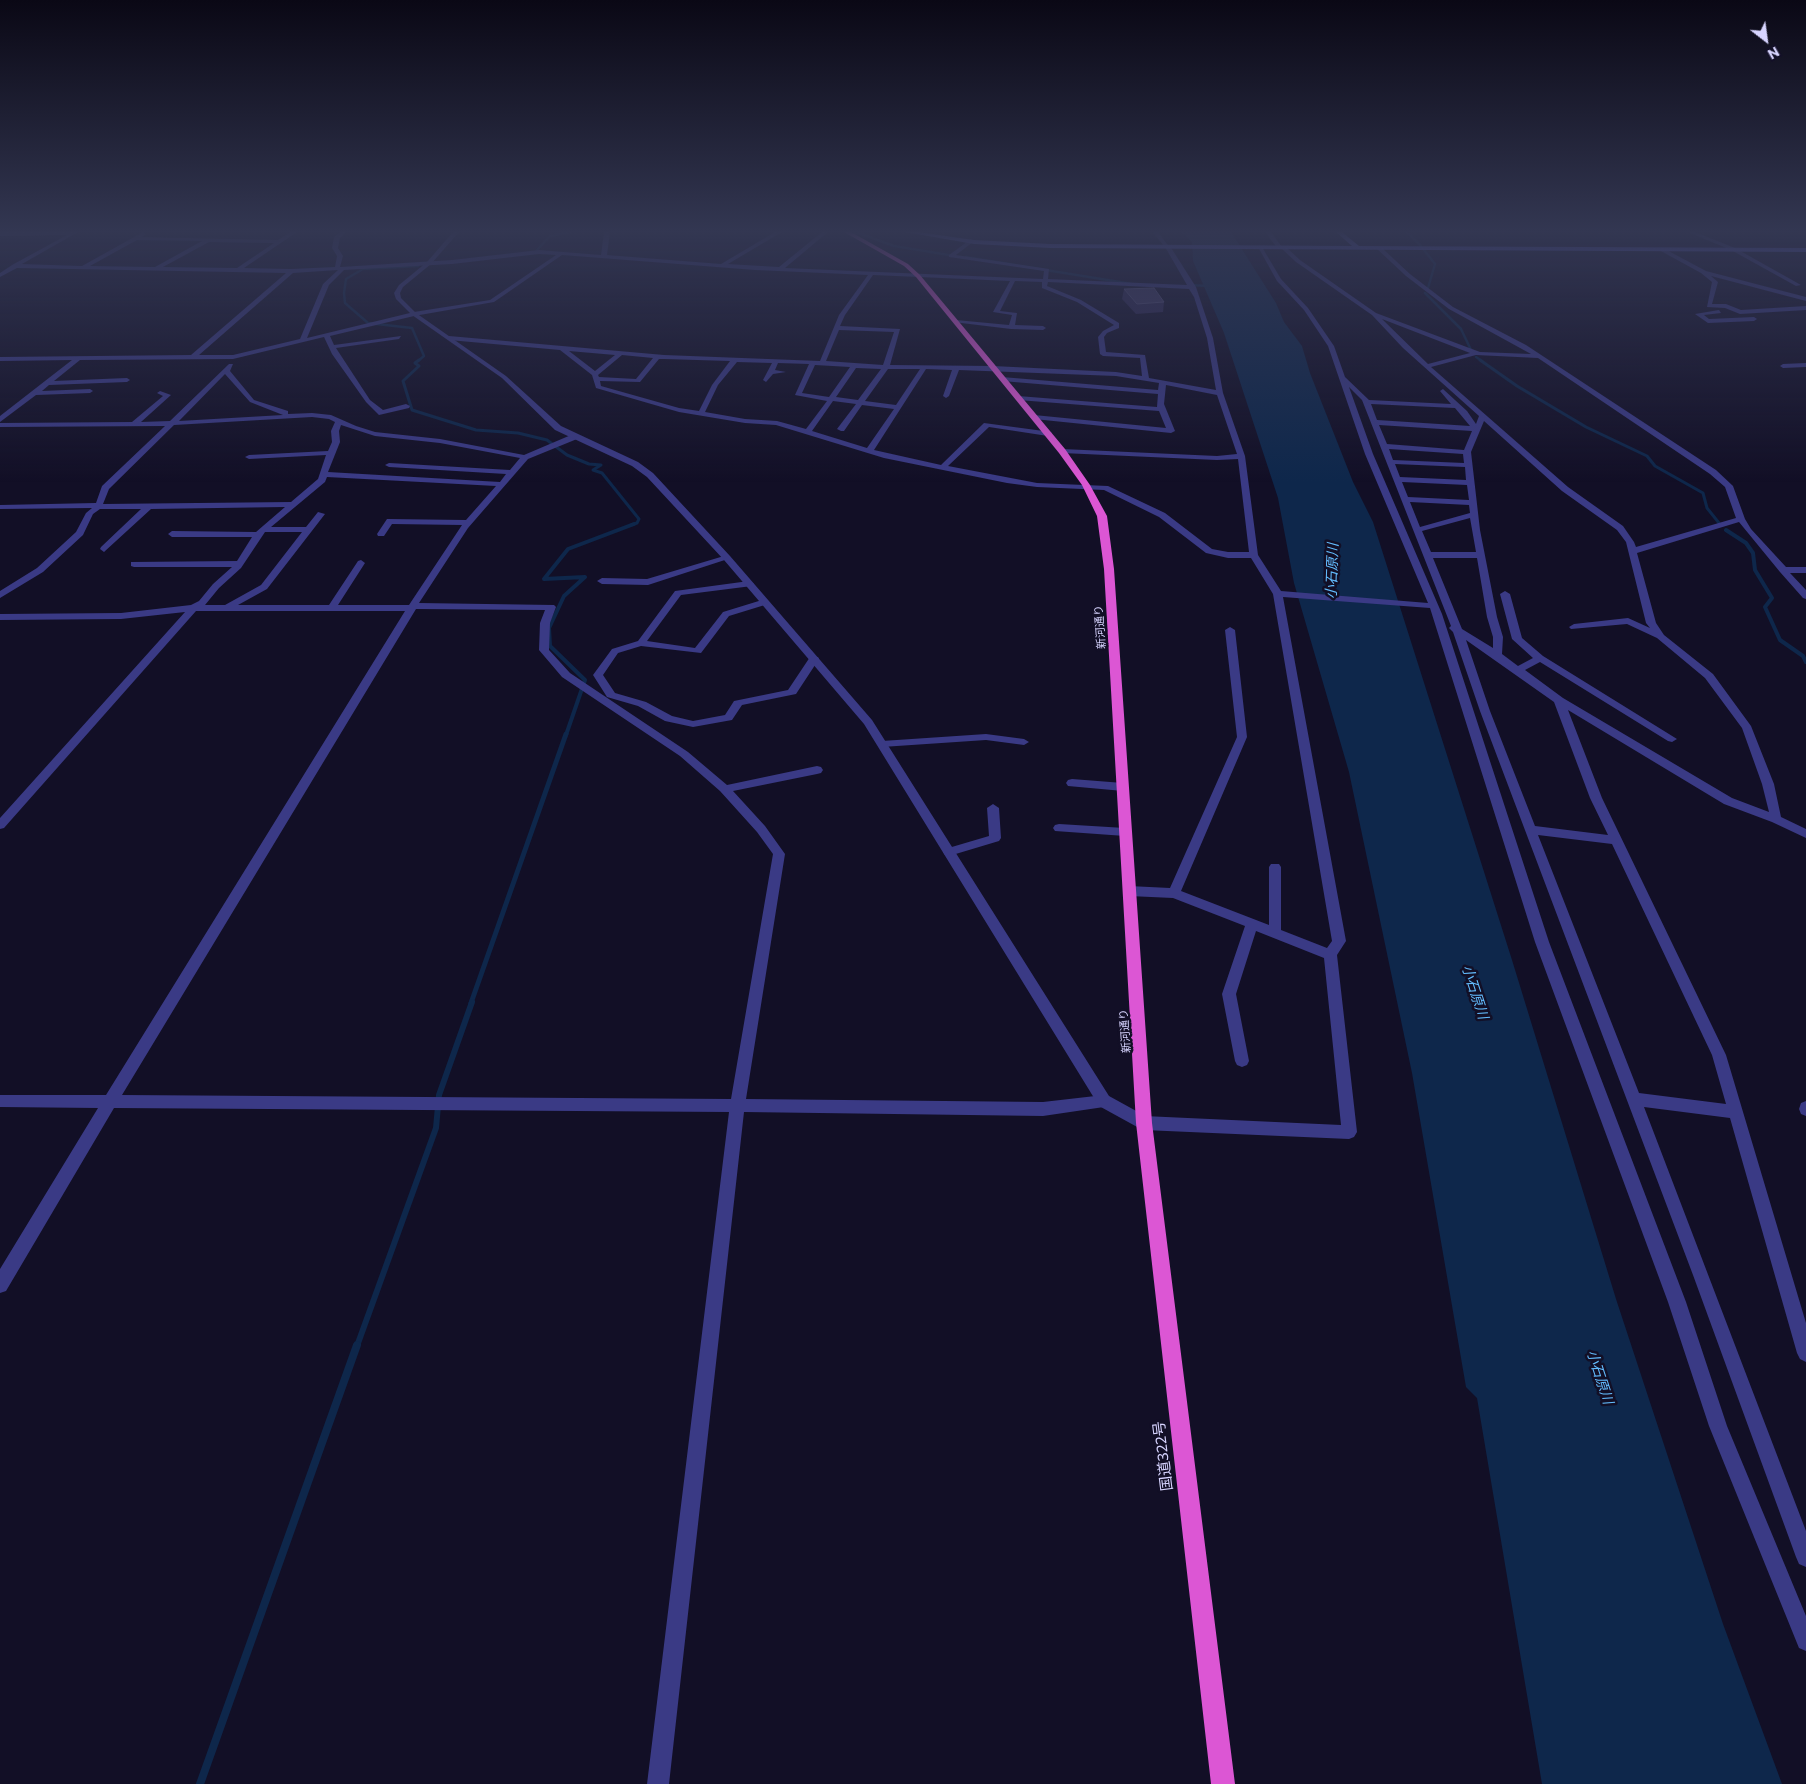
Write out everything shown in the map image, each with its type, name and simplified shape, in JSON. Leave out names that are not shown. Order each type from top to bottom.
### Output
[{"type":"highway","name":"新河通り","points":[[950,315],[1062,451],[1086,485],[1102,516],[1109,568],[1144,1123]]},
{"type":"highway","name":"国道322号","points":[[1144,1123],[1222,1784]]},
{"type":"street","points":[[193,356],[240,315]]},
{"type":"street","points":[[302,340],[313,315]]},
{"type":"street","points":[[0,359],[233,357],[409,315]]},
{"type":"street","points":[[416,315],[504,378],[558,428],[635,464],[650,475],[727,558],[868,722],[1104,1101],[1144,1123],[1349,1132],[1330,955],[1339,942],[1278,594],[1254,555],[1241,456],[1220,393],[1208,333],[1202,315]]},
{"type":"street","points":[[822,363],[842,315]]},
{"type":"street","points":[[1011,327],[1015,315]]},
{"type":"street","points":[[1103,315],[1117,324],[1117,327],[1105,332],[1101,337],[1103,354],[1143,356],[1146,379]]},
{"type":"street","points":[[1310,315],[1331,346],[1370,454],[1435,610],[1542,942],[1677,1302],[1718,1426],[1806,1641]]},
{"type":"street","points":[[1375,315],[1427,366],[1565,489],[1615,523],[1630,542],[1651,623],[1661,637]]},
{"type":"street","points":[[1377,315],[1476,353]]},
{"type":"street","points":[[1468,315],[1507,335],[1712,472],[1729,486],[1741,519],[1766,552],[1806,596]]},
{"type":"street","points":[[1700,315],[1708,321],[1766,318],[1760,315]]},
{"type":"street","points":[[956,322],[1044,328]]},
{"type":"street","points":[[837,328],[898,330],[886,368],[859,402],[841,429]]},
{"type":"street","points":[[326,335],[360,390],[382,413],[406,406]]},
{"type":"street","points":[[332,347],[399,337]]},
{"type":"street","points":[[449,338],[620,354],[813,362],[886,368],[993,368],[1116,374],[1220,393]]},
{"type":"street","points":[[562,348],[596,376],[638,380],[658,356]]},
{"type":"street","points":[[1427,366],[1476,353],[1539,356]]},
{"type":"street","points":[[596,376],[620,354]]},
{"type":"street","points":[[0,595],[40,570],[80,533],[90,513],[99,506],[106,488],[230,366],[233,357]]},
{"type":"street","points":[[0,420],[78,358]]},
{"type":"street","points":[[701,414],[715,385],[735,360]]},
{"type":"street","points":[[766,380],[776,361]]},
{"type":"street","points":[[813,362],[798,395],[898,407]]},
{"type":"street","points":[[1782,366],[1806,365]]},
{"type":"street","points":[[809,431],[854,366]]},
{"type":"street","points":[[869,451],[924,368]]},
{"type":"street","points":[[946,396],[956,368]]},
{"type":"street","points":[[226,370],[252,401],[292,415]]},
{"type":"street","points":[[770,372],[783,372]]},
{"type":"street","points":[[596,376],[598,387],[626,396],[701,414],[745,421],[777,423],[809,431],[869,451],[1036,485],[1086,485],[1104,488],[1162,515],[1209,551],[1228,555],[1254,555]]},
{"type":"street","points":[[1343,377],[1366,402],[1458,631],[1485,711],[1634,1099],[1806,1557]]},
{"type":"street","points":[[1002,379],[1161,392]]},
{"type":"street","points":[[48,382],[127,380]]},
{"type":"street","points":[[1034,417],[1171,431],[1162,409],[1161,392],[1163,382]]},
{"type":"street","points":[[34,393],[90,391]]},
{"type":"street","points":[[1443,391],[1476,429]]},
{"type":"street","points":[[134,424],[168,395],[160,393]]},
{"type":"street","points":[[1018,398],[1162,409]]},
{"type":"street","points":[[1366,402],[1457,406]]},
{"type":"street","points":[[0,425],[134,424],[233,420],[292,415],[331,417],[339,422],[376,434],[440,442],[525,457]]},
{"type":"street","points":[[1483,415],[1468,452],[1468,465],[1474,515],[1492,617],[1498,637],[1498,655]]},
{"type":"street","points":[[0,825],[193,608],[202,603],[216,586],[239,564],[261,532],[291,504],[310,492],[322,480],[330,453],[336,442],[335,431],[339,422]]},
{"type":"street","points":[[1373,422],[1476,429]]},
{"type":"street","points":[[943,467],[987,425],[1048,434]]},
{"type":"street","points":[[0,1285],[110,1101],[413,607],[468,523],[525,457],[574,436]]},
{"type":"street","points":[[1384,446],[1468,452]]},
{"type":"street","points":[[1062,451],[1217,458],[1241,456]]},
{"type":"street","points":[[249,457],[330,453]]},
{"type":"street","points":[[1391,462],[1468,465]]},
{"type":"street","points":[[389,465],[512,472]]},
{"type":"street","points":[[324,474],[500,484]]},
{"type":"street","points":[[1398,479],[1470,484]]},
{"type":"street","points":[[1406,499],[1472,503]]},
{"type":"street","points":[[0,507],[291,504]]},
{"type":"street","points":[[104,549],[149,506]]},
{"type":"street","points":[[226,608],[264,587],[321,514]]},
{"type":"street","points":[[1418,530],[1474,515]]},
{"type":"street","points":[[1632,551],[1741,519]]},
{"type":"street","points":[[381,534],[390,521],[468,523]]},
{"type":"street","points":[[172,534],[309,530]]},
{"type":"street","points":[[1428,555],[1482,555]]},
{"type":"street","points":[[602,581],[648,582],[727,558]]},
{"type":"street","points":[[134,564],[239,564]]},
{"type":"street","points":[[332,608],[361,564]]},
{"type":"street","points":[[1784,570],[1806,570]]},
{"type":"street","points":[[648,582],[652,592]]},
{"type":"street","points":[[641,643],[678,593],[749,584]]},
{"type":"street","points":[[1278,594],[1435,610],[1458,631],[1498,655],[1559,700],[1728,801],[1776,819],[1806,834]]},
{"type":"street","points":[[1505,594],[1517,639],[1524,647],[1672,739]]},
{"type":"street","points":[[764,602],[726,614],[698,652],[641,643],[615,651],[598,675],[611,695],[642,704],[668,719],[693,724],[728,718],[738,703],[792,692],[814,659]]},
{"type":"street","points":[[0,617],[121,616],[193,608],[551,607],[545,623],[544,650],[566,675],[684,754],[725,789],[761,829],[779,854],[737,1106],[658,1784]]},
{"type":"street","points":[[1574,627],[1628,621],[1661,637],[1709,676],[1746,728],[1768,784],[1776,819]]},
{"type":"street","points":[[1174,893],[1242,737],[1230,630]]},
{"type":"street","points":[[1518,670],[1540,658]]},
{"type":"street","points":[[1559,700],[1596,798],[1719,1055],[1806,1353]]},
{"type":"street","points":[[882,744],[986,737],[1024,742]]},
{"type":"street","points":[[725,789],[817,770]]},
{"type":"street","points":[[1072,782],[1122,786]]},
{"type":"street","points":[[950,852],[995,838],[993,808]]},
{"type":"street","points":[[1060,828],[1125,832]]},
{"type":"street","points":[[1531,830],[1616,840]]},
{"type":"street","points":[[1275,867],[1275,934]]},
{"type":"street","points":[[1129,891],[1174,893],[1330,955]]},
{"type":"street","points":[[1242,1061],[1229,994],[1252,924]]},
{"type":"street","points":[[1634,1099],[1736,1112]]},
{"type":"street","points":[[0,1101],[1044,1109],[1104,1101]]},
{"type":"water","name":"小石原川","points":[[1216,315],[1281,315],[1302,346],[1310,373],[1353,482],[1373,522],[1512,960],[1616,1299],[1723,1624],[1782,1784],[1542,1784],[1477,1398],[1466,1387],[1412,1073],[1349,772],[1294,583],[1278,498],[1224,333]]},
{"type":"waterway","points":[[359,315],[368,323],[412,328],[424,356],[418,361]]},
{"type":"waterway","points":[[1447,315],[1461,329],[1471,350]]},
{"type":"waterway","points":[[1476,357],[1482,361]]},
{"type":"waterway","points":[[419,360],[415,363],[419,366],[403,381],[412,410],[476,430],[518,433],[547,440],[567,455],[589,464],[601,465],[593,470],[602,473],[639,519],[634,524]]},
{"type":"waterway","points":[[1480,360],[1517,386],[1586,427],[1647,456],[1655,466],[1703,493],[1707,508],[1719,523]]},
{"type":"waterway","points":[[566,735],[585,680],[550,646],[549,628],[564,596],[585,577],[544,579],[568,549],[634,524]]},
{"type":"waterway","points":[[1726,530],[1746,543],[1753,553],[1755,570],[1772,598],[1765,607],[1780,640],[1803,656],[1806,662]]},
{"type":"waterway","points":[[471,1003],[566,734]]},
{"type":"waterway","points":[[357,1346],[436,1128],[439,1095],[472,1002]]},
{"type":"waterway","points":[[200,1784],[357,1345]]}]
